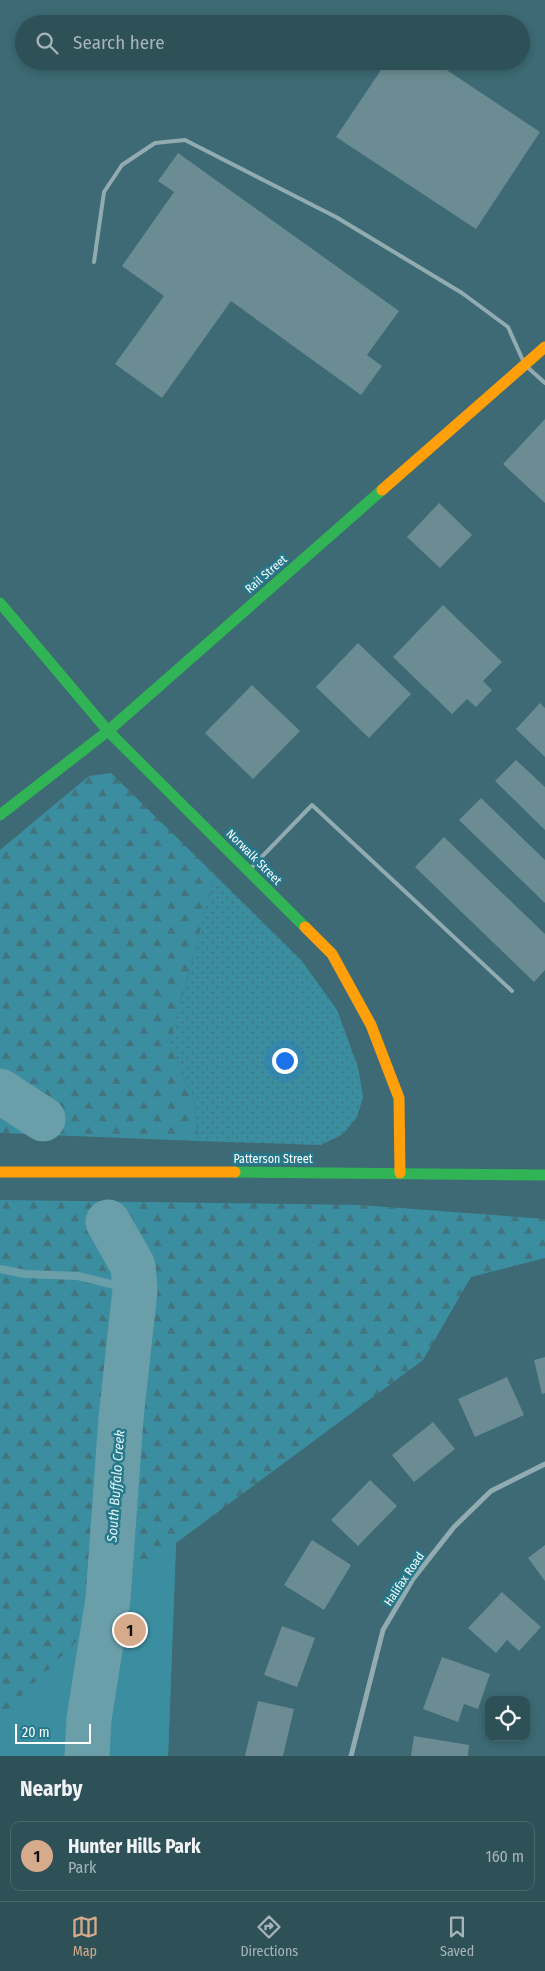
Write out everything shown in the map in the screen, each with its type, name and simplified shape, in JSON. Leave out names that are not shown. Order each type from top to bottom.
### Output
[{"type":"street","name":"Rail Street","points":[[0,815],[108,731],[545,348]]},
{"type":"street","name":"Norwalk Street","points":[[0,604],[108,731],[332,954],[371,1025],[399,1098],[400,1174]]},
{"type":"street","name":"Patterson Street","points":[[0,1172],[545,1175]]},
{"type":"street","name":"Halifax Road","points":[[351,1756],[383,1630],[413,1580],[454,1527],[491,1491],[545,1464]]},
{"type":"lane","points":[[94,262],[104,192],[122,166],[155,143],[185,140],[336,217],[462,293],[508,327],[525,365],[545,383]]},
{"type":"lane","points":[[248,871],[312,805],[512,991]]},
{"type":"green space","points":[[111,773],[215,875],[169,1045],[194,1099],[198,1141],[0,1133],[0,850],[89,776]]},
{"type":"green space","points":[[215,875],[302,961],[337,1010],[358,1067],[363,1097],[357,1117],[343,1134],[321,1145],[198,1141],[194,1099],[169,1045]]},
{"type":"green space","points":[[0,1200],[360,1205],[545,1219],[545,1258],[471,1277],[423,1360],[176,1543],[168,1756],[0,1756]]},
{"type":"green space","points":[[176,1543],[168,1756],[0,1756],[0,1717]]},
{"type":"building","points":[[381,70],[447,70],[540,132],[476,229],[336,137]]},
{"type":"building","points":[[178,153],[399,311],[367,355],[382,366],[361,395],[231,301],[162,398],[115,364],[164,296],[122,266],[174,192],[158,181]]},
{"type":"building","points":[[545,419],[545,503],[503,464]]},
{"type":"building","points":[[439,503],[472,535],[440,568],[407,537]]},
{"type":"building","points":[[443,605],[502,662],[483,681],[492,690],[476,707],[467,699],[452,714],[393,657]]},
{"type":"building","points":[[358,643],[411,694],[369,738],[316,687]]},
{"type":"building","points":[[252,685],[300,731],[253,779],[205,733]]},
{"type":"building","points":[[540,703],[545,708],[545,757],[516,729]]},
{"type":"building","points":[[516,760],[545,787],[545,830],[495,781]]},
{"type":"building","points":[[481,798],[545,860],[545,903],[459,820]]},
{"type":"building","points":[[444,837],[545,934],[545,970],[534,982],[415,867]]},
{"type":"building","points":[[545,1357],[545,1393],[542,1394],[534,1360]]},
{"type":"building","points":[[507,1377],[524,1415],[475,1437],[458,1399]]},
{"type":"building","points":[[433,1422],[455,1449],[414,1482],[392,1455]]},
{"type":"building","points":[[370,1480],[397,1506],[358,1546],[331,1520]]},
{"type":"building","points":[[312,1540],[351,1565],[324,1610],[284,1585]]},
{"type":"building","points":[[545,1545],[545,1581],[528,1558]]},
{"type":"building","points":[[502,1592],[541,1627],[519,1651],[507,1640],[496,1653],[468,1628]]},
{"type":"building","points":[[282,1626],[315,1638],[297,1687],[264,1675]]},
{"type":"building","points":[[442,1657],[490,1674],[478,1709],[464,1704],[458,1722],[423,1709]]},
{"type":"building","points":[[258,1701],[294,1709],[283,1756],[245,1756]]},
{"type":"building","points":[[414,1736],[469,1745],[468,1756],[411,1756]]},
{"type":"waterway","name":"South Buffalo Creek","points":[[0,1091],[43,1119]]},
{"type":"waterway","name":"South Buffalo Creek","points":[[87,1756],[89,1719],[108,1599],[121,1418],[135,1290],[133,1266],[108,1222]]},
{"type":"waterway","points":[[0,1269],[25,1274],[78,1276],[135,1290]]},
{"type":"traffic: fast","points":[[0,815],[108,731],[382,490]]},
{"type":"traffic: fast","points":[[0,603],[108,731],[305,927]]},
{"type":"traffic: fast","points":[[235,1172],[545,1175]]},
{"type":"traffic: slow","points":[[382,490],[545,347]]},
{"type":"traffic: slow","points":[[305,927],[332,954],[371,1025],[399,1098],[400,1173]]},
{"type":"traffic: slow","points":[[0,1172],[235,1172]]},
{"type":"place","name":"Hunter Hills Park","points":[[130,1630]]}]
